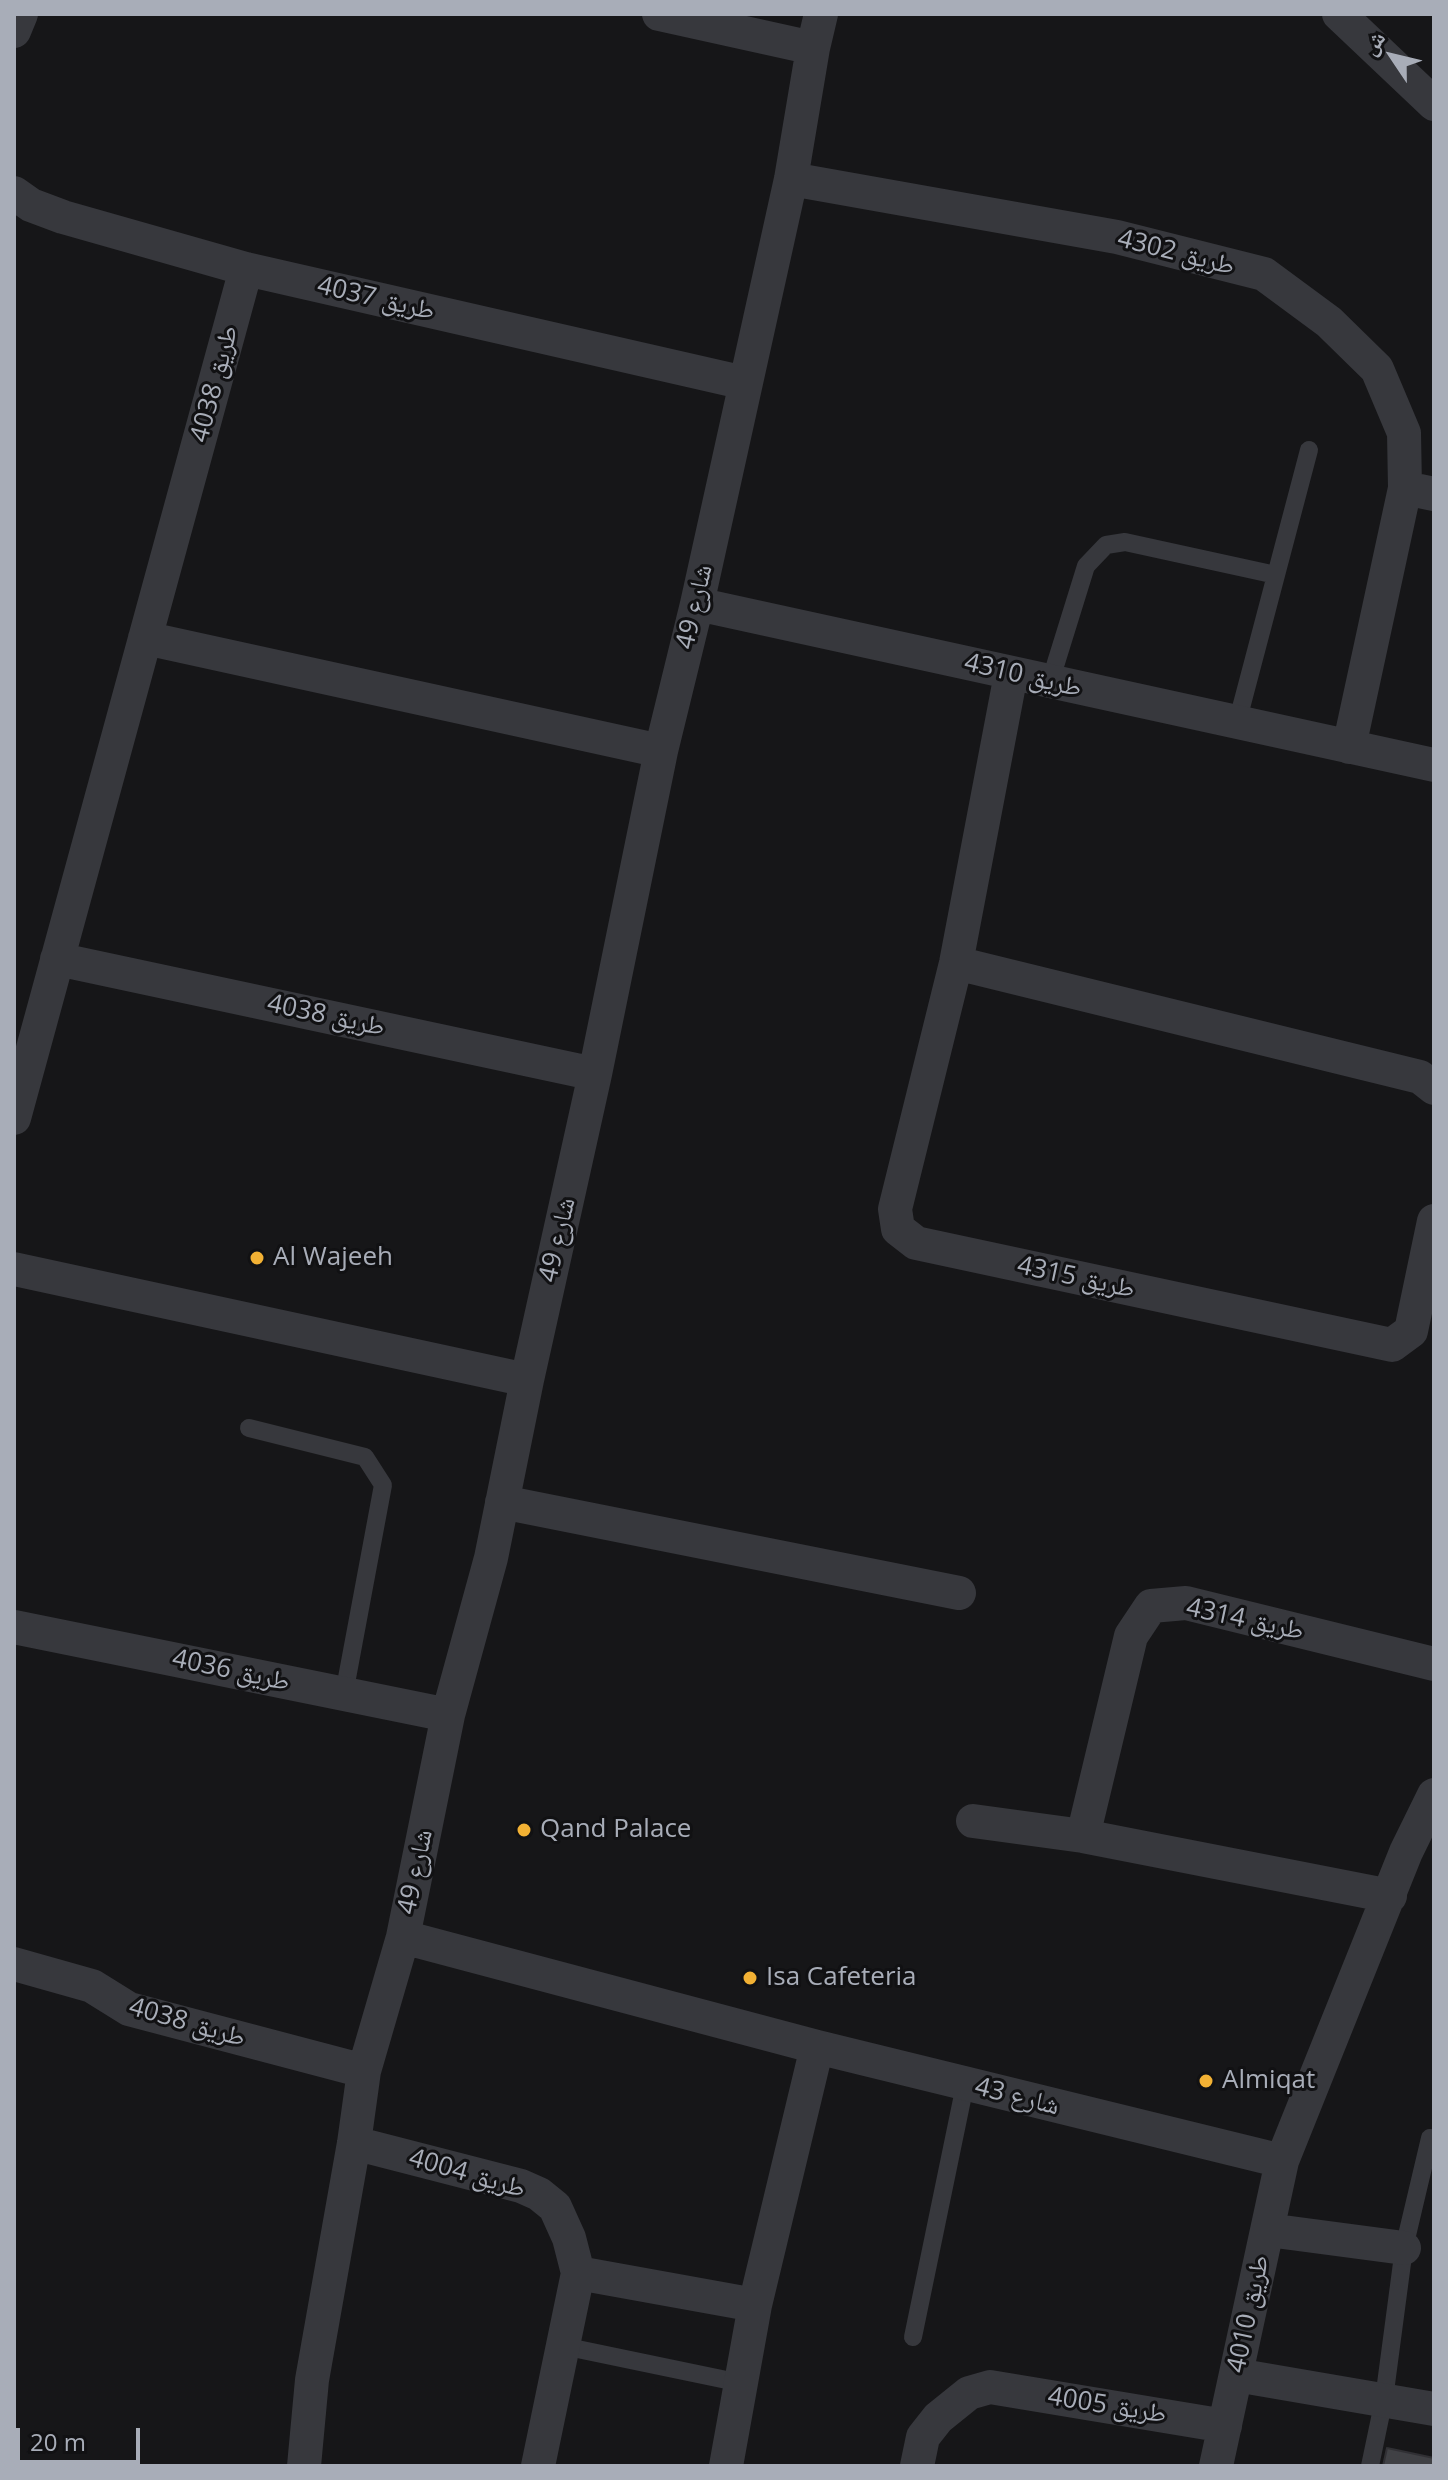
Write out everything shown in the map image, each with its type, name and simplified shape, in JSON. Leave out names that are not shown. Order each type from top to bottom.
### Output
[{"type":"street","points":[[14,31],[21,14]]},
{"type":"street","points":[[659,14],[813,48]]},
{"type":"street","name":"شارع 49","points":[[304,2466],[312,2380],[364,2071],[403,1937],[448,1715],[491,1558],[661,751],[697,604],[791,179],[821,14]]},
{"type":"street","points":[[1339,14],[1434,104]]},
{"type":"street","name":"طريق 4302","points":[[791,179],[1117,237],[1264,274],[1329,322],[1377,369],[1404,433],[1419,491]]},
{"type":"street","name":"طريق 4037","points":[[14,193],[31,205],[63,217],[246,269],[745,383]]},
{"type":"street","name":"طريق 4038","points":[[14,1118],[246,269]]},
{"type":"street","points":[[1349,747],[1419,491]]},
{"type":"street","name":"طريق 4310","points":[[697,604],[1434,765]]},
{"type":"street","points":[[145,638],[661,751]]},
{"type":"street","name":"طريق 4315","points":[[1011,674],[956,963],[895,1209],[898,1229],[916,1243],[1392,1345],[1411,1331],[1434,1221]]},
{"type":"street","name":"طريق 4038","points":[[57,959],[595,1074]]},
{"type":"street","points":[[956,963],[1420,1077],[1434,1088]]},
{"type":"street","points":[[14,1269],[527,1380]]},
{"type":"street","points":[[502,1502],[959,1593]]},
{"type":"street","name":"طريق 4314","points":[[1083,1836],[1131,1636],[1151,1606],[1186,1603],[1434,1664]]},
{"type":"street","name":"طريق 4036","points":[[14,1627],[448,1715]]},
{"type":"street","points":[[1282,2161],[1390,1896],[1420,1855],[1434,1795]]},
{"type":"street","points":[[973,1821],[1083,1836],[1390,1896]]},
{"type":"street","name":"شارع 43","points":[[403,1937],[965,2085],[1282,2161]]},
{"type":"street","name":"طريق 4038","points":[[14,1964],[92,1986],[129,2009],[364,2071]]},
{"type":"street","points":[[726,2466],[755,2305],[817,2047]]},
{"type":"street","name":"طريق 4004","points":[[354,2143],[521,2186],[539,2194],[555,2207],[569,2238],[578,2273],[538,2466]]},
{"type":"street","name":"طريق 4010","points":[[1216,2466],[1282,2161]]},
{"type":"street","points":[[1268,2230],[1404,2248]]},
{"type":"street","points":[[578,2273],[755,2305]]},
{"type":"street","points":[[1236,2375],[1434,2409]]},
{"type":"street","name":"طريق 4005","points":[[917,2466],[923,2437],[938,2418],[969,2393],[990,2387],[1225,2426]]},
{"type":"lane","points":[[1237,723],[1309,450]]},
{"type":"lane","points":[[1050,682],[1086,566],[1106,545],[1125,542],[1276,575]]},
{"type":"lane","points":[[249,1428],[365,1457],[383,1485],[344,1694]]},
{"type":"lane","points":[[913,2337],[965,2085]]},
{"type":"lane","points":[[1370,2466],[1384,2399],[1404,2248],[1430,2138]]},
{"type":"lane","points":[[563,2346],[741,2383]]},
{"type":"building","points":[[1387,2448],[1434,2458],[1434,2466],[1383,2466]]},
{"type":"place","name":"Al Wajeeh","points":[[257,1258]]},
{"type":"place","name":"Qand Palace","points":[[524,1830]]},
{"type":"place","name":"Isa Cafeteria","points":[[750,1978]]},
{"type":"place","name":"Almiqat","points":[[1206,2081]]}]
